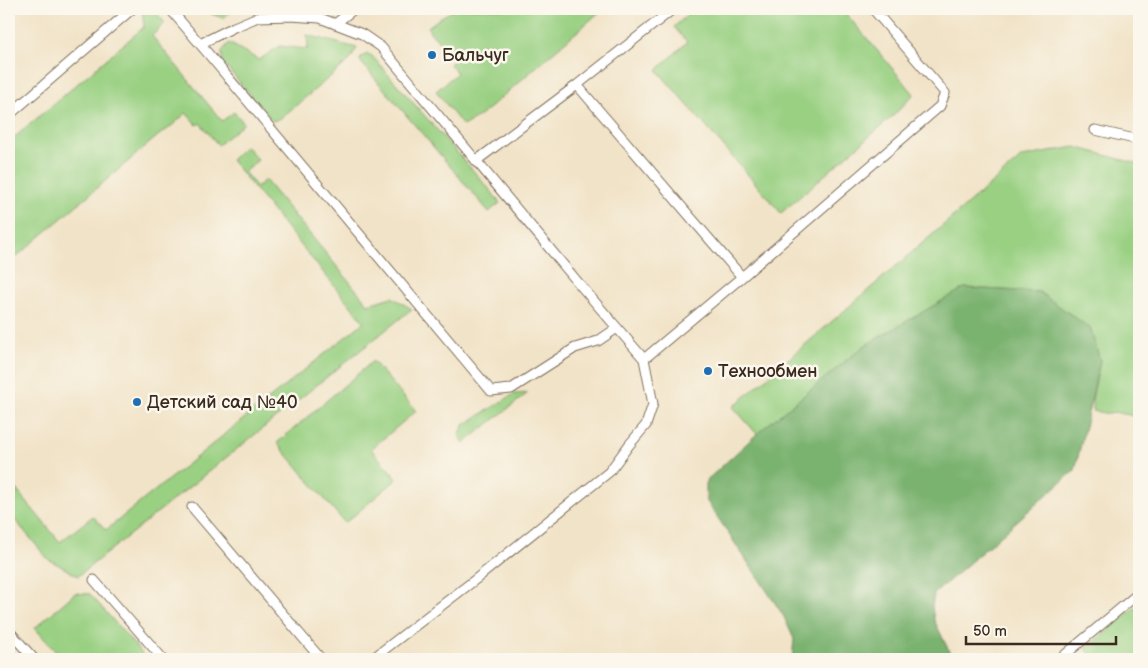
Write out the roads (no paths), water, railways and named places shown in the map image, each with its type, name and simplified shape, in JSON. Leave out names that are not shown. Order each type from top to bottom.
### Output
[{"type":"lane","points":[[9,115],[132,9]]},
{"type":"lane","points":[[170,9],[491,390],[511,389],[575,348],[598,341],[617,328]]},
{"type":"lane","points":[[335,24],[354,9]]},
{"type":"lane","points":[[476,161],[577,85],[673,9]]},
{"type":"lane","points":[[644,359],[940,106],[945,93],[873,9]]},
{"type":"lane","points":[[200,44],[258,17],[291,16],[320,18],[362,34],[381,48],[644,359],[653,404],[646,425],[609,472],[372,659]]},
{"type":"lane","points":[[577,85],[742,277]]},
{"type":"lane","points":[[1095,130],[1139,140]]},
{"type":"lane","points":[[192,507],[321,659]]},
{"type":"lane","points":[[94,580],[163,659]]},
{"type":"lane","points":[[1060,659],[1139,593]]},
{"type":"lane","points":[[9,631],[34,659]]},
{"type":"place","name":"Бальчуг","points":[[432,55]]},
{"type":"place","name":"Технообмен","points":[[708,371]]},
{"type":"place","name":"Детский сад №40","points":[[137,402]]}]
